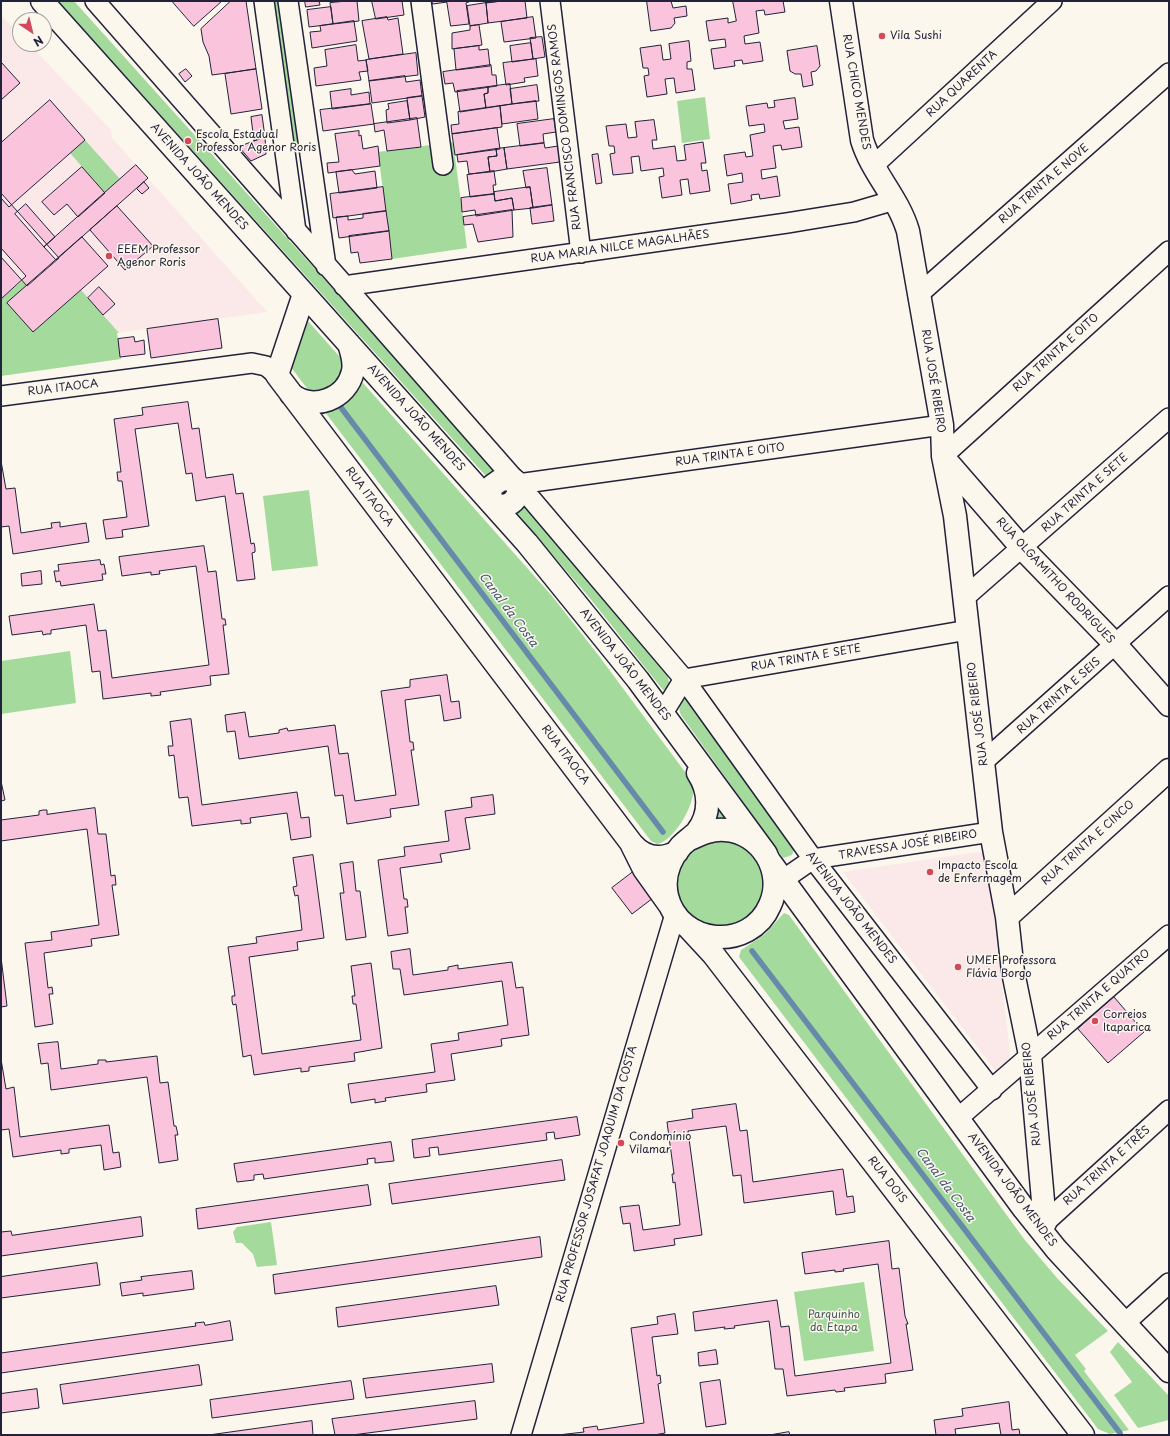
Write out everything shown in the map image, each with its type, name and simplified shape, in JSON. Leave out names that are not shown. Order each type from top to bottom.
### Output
[{"type":"main road","name":"AVENIDA JOÃO MENDES","points":[[42,1],[349,344],[505,493],[579,606],[681,738],[957,1119],[1042,1226],[1056,1249],[1169,1370]]},
{"type":"main road","name":"RUA CHICO MENDES","points":[[841,1],[862,140],[873,166],[895,200]]},
{"type":"main road","name":"RUA JOSÉ RIBEIRO","points":[[895,200],[901,211],[908,231],[942,425],[943,456],[955,516],[991,832],[1006,917],[1013,972],[1030,1055],[1042,1226]]},
{"type":"main road","points":[[277,375],[304,294]]},
{"type":"main road","points":[[288,341],[297,331],[309,325],[322,324],[334,328]]},
{"type":"main road","points":[[291,394],[301,400],[317,403],[338,395],[349,382],[353,372],[354,360],[349,344]]},
{"type":"main road","name":"RUA ITAOCA","points":[[277,375],[632,844]]},
{"type":"main road","name":"RUA OLGAMITHO RODRIGUES","points":[[943,456],[1022,548],[1116,645],[1169,705]]},
{"type":"main road","points":[[632,844],[642,854],[664,857],[683,845],[708,831],[727,830],[745,835],[760,846],[768,858],[774,879],[773,896],[767,912],[755,925],[740,934],[722,938],[704,936],[677,916],[666,887],[668,869],[683,845],[697,832],[706,815],[707,796],[702,779],[681,738]]},
{"type":"main road","name":"RUA TRINTA E CINCO","points":[[1006,917],[1169,770]]},
{"type":"main road","name":"RUA DOIS","points":[[632,844],[644,869],[677,916],[713,954],[1082,1435]]},
{"type":"street","points":[[95,1],[273,204],[291,196],[305,185],[310,161]]},
{"type":"street","points":[[264,1],[296,231]]},
{"type":"street","points":[[288,1],[326,266]]},
{"type":"street","points":[[421,1],[443,165]]},
{"type":"street","name":"RUA FRANCISCO DOMINGOS RAMOS","points":[[550,1],[581,253]]},
{"type":"street","name":"RUA QUARENTA","points":[[873,166],[1052,1]]},
{"type":"street","name":"RUA TRINTA E NOVE","points":[[918,294],[1169,74]]},
{"type":"street","points":[[286,158],[310,161]]},
{"type":"street","name":"RUA MARIA NILCE MAGALHÃES","points":[[344,286],[581,253],[854,212],[895,200]]},
{"type":"street","name":"AVENIDA JOÃO MENDES","points":[[273,204],[344,286],[505,493],[684,679],[813,859],[992,1090]]},
{"type":"street","name":"RUA TRINTA E OITO","points":[[943,456],[1169,251]]},
{"type":"street","name":"RUA ITAOCA","points":[[1,396],[252,363],[266,366],[277,375]]},
{"type":"street","name":"RUA TRINTA E SETE","points":[[964,598],[1169,418]]},
{"type":"street","name":"RUA TRINTA E OITO","points":[[505,493],[942,425]]},
{"type":"street","name":"RUA TRINTA E SEIS","points":[[984,762],[1169,596]]},
{"type":"street","name":"RUA TRINTA E SETE","points":[[684,679],[968,630]]},
{"type":"street","points":[[662,713],[684,679]]},
{"type":"street","name":"TRAVESSA JOSÉ RIBEIRO","points":[[784,879],[813,859],[991,832]]},
{"type":"street","name":"RUA PROFESSOR JOSAFAT JOAQUIM DA COSTA","points":[[521,1435],[677,916]]},
{"type":"street","name":"RUA TRINTA E QUATRO","points":[[957,1119],[1169,935]]},
{"type":"street","name":"RUA TRINTA E TRÊS","points":[[1042,1226],[1169,1110]]},
{"type":"street","points":[[1125,1323],[1169,1283]]},
{"type":"shaded area","name":"EEEM Professor Agenor Roris","points":[[1,15],[12,27],[12,52],[37,52],[111,130],[112,138],[267,312],[1,349]]},
{"type":"shaded area","name":"UMEF Professora Flávia Borgo","points":[[986,851],[1011,1062],[998,1074],[843,872]]},
{"type":"green space","points":[[58,1],[74,1],[492,466],[494,472],[487,477],[485,475]]},
{"type":"green space","points":[[272,1],[281,1],[299,143],[291,144]]},
{"type":"green space","points":[[705,97],[710,139],[682,143],[677,101]]},
{"type":"green space","points":[[85,140],[120,179],[105,193],[70,153]]},
{"type":"green space","points":[[453,142],[467,248],[392,259],[378,152]]},
{"type":"green space","points":[[22,281],[27,286],[7,303],[33,332],[81,290],[119,333],[117,333],[121,359],[1,376],[1,299]]},
{"type":"green space","points":[[300,312],[552,596],[599,656],[688,776],[692,783],[693,789],[690,805],[676,830],[663,842],[657,844],[651,841],[290,366]]},
{"type":"green space","points":[[309,490],[318,566],[272,571],[263,496]]},
{"type":"green space","points":[[523,502],[666,671],[669,682],[668,689],[663,690],[589,597],[517,514],[516,510]]},
{"type":"green space","points":[[70,651],[76,703],[1,714],[1,661]]},
{"type":"green space","points":[[685,699],[795,847],[792,855],[783,858],[681,715],[681,702]]},
{"type":"green space","points":[[718,806],[742,825],[711,821]]},
{"type":"green space","points":[[719,841],[735,844],[743,848],[755,860],[759,868],[762,884],[759,900],[755,908],[743,920],[735,924],[719,927],[703,924],[695,920],[683,908],[679,900],[676,884],[679,868],[683,860],[695,848],[703,844]]},
{"type":"green space","points":[[784,913],[789,915],[1024,1239],[1057,1278],[1108,1331],[1075,1355],[1086,1369],[1084,1371],[1129,1430],[1110,1434],[1098,1429],[739,957],[741,950],[764,935]]},
{"type":"green space","points":[[271,1222],[277,1265],[257,1267],[253,1254],[242,1243],[236,1243],[233,1232],[237,1227]]},
{"type":"green space","name":"Parquinho da Etapa","points":[[864,1282],[874,1351],[804,1361],[794,1292]]},
{"type":"green space","points":[[1118,1342],[1169,1396],[1169,1420],[1138,1428],[1114,1395],[1132,1382],[1110,1352]]},
{"type":"building","points":[[172,1],[222,1],[194,26]]},
{"type":"building","points":[[231,1],[246,1],[256,69],[212,75],[209,56],[203,42],[201,29]]},
{"type":"building","points":[[305,1],[319,1],[320,5],[306,7]]},
{"type":"building","points":[[357,1],[359,21],[333,24],[330,3]]},
{"type":"building","points":[[372,1],[402,1],[404,15],[376,19]]},
{"type":"building","points":[[432,1],[447,1],[447,2],[433,4]]},
{"type":"building","points":[[447,1],[471,1],[466,3],[469,24],[451,26]]},
{"type":"building","points":[[485,1],[502,1],[486,3]]},
{"type":"building","points":[[525,1],[527,18],[488,23],[486,3]]},
{"type":"building","points":[[647,1],[671,1],[673,8],[686,6],[687,16],[674,18],[675,23],[671,28],[651,31]]},
{"type":"building","points":[[733,1],[783,1],[785,12],[765,15],[764,10],[756,11],[759,33],[744,36],[745,44],[760,42],[763,61],[743,64],[742,60],[734,61],[735,66],[714,69],[711,49],[726,47],[725,39],[709,41],[706,21],[728,18],[728,23],[736,21]]},
{"type":"building","points":[[486,3],[488,23],[470,26],[467,6]]},
{"type":"building","points":[[331,7],[333,24],[309,27],[307,10]]},
{"type":"building","points":[[387,17],[388,20],[398,18],[403,54],[369,59],[362,21]]},
{"type":"building","points":[[533,17],[536,38],[504,42],[501,22]]},
{"type":"building","points":[[354,21],[357,41],[312,48],[310,32],[321,31],[320,26]]},
{"type":"building","points":[[479,25],[482,45],[452,49],[452,33],[470,30],[470,26]]},
{"type":"building","points":[[542,37],[545,57],[533,59],[530,38]]},
{"type":"building","points":[[689,41],[691,61],[687,62],[687,69],[692,69],[695,90],[676,93],[674,78],[665,79],[667,94],[647,97],[644,76],[649,75],[648,68],[643,68],[640,48],[661,45],[663,60],[671,59],[669,44]]},
{"type":"building","points":[[531,43],[533,59],[512,62],[510,46]]},
{"type":"building","points":[[356,45],[358,61],[366,60],[368,71],[359,72],[361,80],[316,86],[314,68],[327,66],[325,50]]},
{"type":"building","points":[[479,46],[479,50],[488,49],[490,66],[456,70],[454,49]]},
{"type":"building","points":[[817,46],[820,66],[816,71],[811,72],[813,85],[803,87],[801,74],[795,74],[790,71],[787,51]]},
{"type":"building","points":[[416,53],[418,75],[369,81],[366,60]]},
{"type":"building","points":[[536,59],[538,76],[524,78],[525,82],[506,85],[503,63]]},
{"type":"building","points":[[1,62],[20,83],[1,100]]},
{"type":"building","points":[[491,65],[492,75],[496,75],[497,86],[455,92],[453,83],[445,84],[443,72]]},
{"type":"building","points":[[186,69],[192,76],[185,82],[179,74]]},
{"type":"building","points":[[256,69],[262,109],[231,114],[225,74]]},
{"type":"building","points":[[405,76],[406,82],[420,80],[422,96],[372,103],[369,81]]},
{"type":"building","points":[[510,84],[512,104],[486,108],[484,94],[488,93],[488,87]]},
{"type":"building","points":[[537,85],[539,101],[512,104],[510,89]]},
{"type":"building","points":[[488,87],[488,93],[484,94],[486,108],[460,112],[457,91]]},
{"type":"building","points":[[351,89],[351,95],[369,92],[370,104],[332,109],[330,92]]},
{"type":"building","points":[[422,96],[425,117],[410,120],[407,98]]},
{"type":"building","points":[[795,98],[798,119],[783,121],[785,129],[799,127],[802,147],[782,150],[781,145],[773,146],[776,168],[761,170],[762,179],[777,176],[780,196],[760,199],[759,194],[751,195],[752,200],[731,204],[728,184],[743,182],[742,173],[727,176],[724,155],[745,152],[746,157],[753,156],[750,135],[765,132],[764,124],[749,126],[746,106],[767,103],[768,108],[775,107],[774,101]]},
{"type":"building","points":[[50,100],[85,140],[9,207],[1,198],[1,143]]},
{"type":"building","points":[[407,101],[410,120],[387,123],[386,110],[389,109],[388,104]]},
{"type":"building","points":[[536,101],[538,119],[502,124],[500,106]]},
{"type":"building","points":[[371,104],[374,124],[323,131],[320,110]]},
{"type":"building","points":[[500,106],[502,127],[452,134],[451,125],[459,124],[458,112]]},
{"type":"building","points":[[262,115],[265,137],[254,141],[251,117]]},
{"type":"building","points":[[417,118],[421,147],[387,151],[384,130],[375,132],[374,124]]},
{"type":"building","points":[[554,119],[556,132],[543,134],[544,143],[520,146],[517,124]]},
{"type":"building","points":[[654,120],[657,140],[652,140],[653,149],[675,146],[677,161],[686,160],[684,145],[703,142],[706,163],[701,163],[702,171],[707,170],[710,191],[690,194],[688,179],[680,180],[682,195],[662,198],[659,177],[664,176],[663,168],[641,171],[639,156],[631,157],[633,173],[613,175],[610,154],[615,153],[614,146],[609,146],[606,126],[626,124],[628,138],[637,137],[635,122]]},
{"type":"building","points":[[497,128],[500,149],[455,155],[452,134]]},
{"type":"building","points":[[359,131],[363,149],[378,146],[380,166],[328,173],[327,163],[339,162],[335,134]]},
{"type":"building","points":[[265,137],[266,154],[251,161],[239,147]]},
{"type":"building","points":[[544,143],[545,148],[558,146],[560,162],[507,169],[504,148]]},
{"type":"building","points":[[504,148],[507,169],[490,172],[488,157],[497,156],[496,149]]},
{"type":"building","points":[[496,149],[497,156],[488,157],[490,172],[469,174],[467,161],[458,162],[457,155]]},
{"type":"building","points":[[598,154],[602,183],[596,184],[592,155]]},
{"type":"building","points":[[136,165],[148,178],[56,260],[44,247]]},
{"type":"building","points":[[82,167],[105,193],[78,217],[67,204],[54,215],[42,202]]},
{"type":"building","points":[[547,168],[552,205],[533,208],[530,187],[526,188],[523,171]]},
{"type":"building","points":[[352,170],[355,174],[375,171],[377,188],[339,193],[336,172]]},
{"type":"building","points":[[494,171],[496,185],[493,185],[494,194],[470,197],[467,175]]},
{"type":"building","points":[[144,182],[149,188],[142,194],[137,189]]},
{"type":"building","points":[[383,187],[386,211],[333,218],[330,194]]},
{"type":"building","points":[[530,187],[533,208],[514,210],[512,198],[495,201],[494,192]]},
{"type":"building","points":[[1,193],[59,258],[27,286],[1,257]]},
{"type":"building","points":[[494,194],[495,201],[512,198],[514,210],[476,216],[475,210],[462,212],[461,198]]},
{"type":"building","points":[[26,204],[55,237],[44,247],[15,214]]},
{"type":"building","points":[[552,205],[554,221],[532,224],[530,208]]},
{"type":"building","points":[[117,206],[153,246],[125,270],[90,230]]},
{"type":"building","points":[[512,210],[513,237],[478,242],[473,224],[464,225],[463,217]]},
{"type":"building","points":[[386,211],[389,231],[339,238],[336,217],[348,216],[348,220],[363,218],[363,214]]},
{"type":"building","points":[[389,231],[392,259],[360,263],[358,252],[351,253],[349,236]]},
{"type":"building","points":[[82,237],[108,266],[33,332],[7,303]]},
{"type":"building","points":[[1,248],[26,276],[1,299]]},
{"type":"building","points":[[99,287],[115,304],[103,315],[88,298]]},
{"type":"building","points":[[218,319],[222,348],[151,358],[147,329]]},
{"type":"building","points":[[134,337],[135,342],[144,340],[145,354],[120,357],[118,339]]},
{"type":"building","points":[[188,402],[192,429],[199,428],[206,478],[233,474],[236,494],[243,493],[251,544],[254,543],[255,548],[255,552],[252,553],[255,579],[237,581],[225,496],[196,501],[192,473],[186,474],[178,423],[135,429],[149,526],[122,530],[123,537],[106,539],[103,520],[127,517],[122,481],[118,481],[117,472],[121,472],[114,419],[143,415],[142,408]]},
{"type":"building","points":[[1,461],[6,489],[15,488],[21,533],[52,528],[51,523],[60,522],[60,527],[86,523],[89,542],[13,554],[9,526],[1,527]]},
{"type":"building","points":[[204,546],[208,572],[216,571],[222,619],[225,619],[226,625],[223,625],[229,674],[210,676],[211,685],[160,692],[161,695],[151,696],[151,693],[103,699],[100,671],[92,672],[86,625],[51,630],[51,634],[43,635],[42,631],[12,635],[9,616],[94,604],[98,631],[106,630],[112,678],[209,665],[196,566],[159,571],[160,574],[151,575],[151,572],[122,576],[119,557]]},
{"type":"building","points":[[100,560],[101,565],[104,564],[106,574],[102,574],[103,580],[61,586],[60,581],[56,582],[54,571],[59,571],[58,565]]},
{"type":"building","points":[[41,571],[42,584],[22,586],[21,574]]},
{"type":"building","points":[[447,675],[451,702],[459,701],[461,718],[444,721],[440,695],[405,700],[410,742],[413,742],[414,750],[411,750],[419,805],[390,809],[391,817],[347,824],[343,795],[335,796],[328,746],[239,759],[235,731],[227,732],[225,715],[245,712],[249,737],[279,733],[279,730],[287,728],[288,731],[335,725],[339,754],[348,753],[355,801],[396,795],[381,691],[410,687],[410,680]]},
{"type":"building","points":[[191,719],[202,805],[297,792],[301,818],[309,817],[311,837],[291,840],[287,813],[250,818],[251,823],[241,824],[241,820],[192,826],[188,797],[179,798],[174,755],[169,756],[168,746],[173,746],[170,722]]},
{"type":"building","points":[[1,781],[5,800],[1,801]]},
{"type":"building","points":[[493,795],[495,814],[465,818],[470,849],[440,854],[442,862],[400,868],[404,899],[407,899],[408,907],[405,907],[408,933],[388,936],[378,860],[405,856],[404,847],[449,841],[445,811],[472,807],[471,798]]},
{"type":"building","points":[[95,808],[98,834],[106,834],[111,876],[115,875],[116,885],[112,885],[119,935],[91,939],[92,946],[44,953],[48,988],[52,987],[53,994],[49,994],[53,1024],[35,1027],[25,943],[52,940],[51,932],[99,925],[87,829],[1,841],[1,820],[39,815],[39,811],[43,810],[47,810],[47,814]]},
{"type":"building","points":[[313,855],[324,938],[297,942],[298,950],[249,957],[262,1054],[361,1040],[356,1004],[353,1004],[352,996],[355,996],[351,966],[371,963],[382,1048],[354,1053],[355,1061],[309,1067],[309,1071],[301,1072],[301,1068],[254,1075],[251,1055],[243,1057],[236,1004],[233,1005],[232,1001],[232,996],[235,996],[228,947],[257,943],[256,937],[302,930],[298,895],[295,896],[293,887],[297,886],[293,858]]},
{"type":"building","points":[[353,862],[356,891],[360,891],[366,937],[346,940],[340,893],[344,893],[340,864]]},
{"type":"building","points":[[633,872],[653,898],[632,914],[612,888]]},
{"type":"building","points":[[410,949],[413,975],[448,970],[448,967],[458,965],[458,969],[512,962],[516,988],[523,987],[529,1035],[501,1039],[502,1046],[451,1054],[455,1080],[426,1084],[427,1092],[385,1098],[386,1101],[375,1103],[375,1099],[351,1103],[348,1084],[435,1072],[431,1044],[459,1040],[458,1033],[508,1025],[502,981],[404,995],[400,969],[393,969],[391,952]]},
{"type":"building","points":[[1,957],[7,1006],[1,1007]]},
{"type":"building","points":[[1114,997],[1144,1032],[1108,1063],[1078,1029]]},
{"type":"building","points":[[58,1042],[61,1069],[98,1064],[98,1060],[106,1060],[106,1062],[157,1056],[160,1083],[168,1082],[174,1126],[176,1126],[178,1135],[175,1135],[178,1160],[159,1163],[147,1077],[51,1090],[48,1063],[41,1064],[38,1044]]},
{"type":"building","points":[[1,1059],[6,1089],[14,1087],[20,1137],[109,1125],[113,1153],[119,1152],[121,1167],[104,1170],[101,1145],[69,1149],[69,1153],[61,1154],[61,1150],[13,1157],[9,1129],[1,1130]]},
{"type":"building","points":[[736,1104],[740,1131],[747,1130],[753,1182],[843,1169],[847,1197],[853,1196],[855,1212],[836,1215],[833,1191],[744,1203],[741,1175],[733,1176],[726,1126],[688,1131],[702,1235],[674,1239],[675,1245],[634,1251],[630,1223],[623,1224],[620,1207],[639,1205],[643,1230],[680,1225],[675,1182],[673,1183],[672,1174],[674,1174],[667,1122],[693,1118],[692,1110]]},
{"type":"building","points":[[577,1117],[580,1135],[555,1139],[554,1132],[546,1133],[547,1140],[439,1155],[438,1147],[429,1148],[430,1156],[414,1158],[412,1140]]},
{"type":"building","points":[[391,1142],[394,1161],[375,1163],[375,1158],[367,1159],[368,1164],[264,1179],[263,1174],[254,1175],[254,1180],[237,1182],[234,1164]]},
{"type":"building","points":[[562,1160],[565,1180],[392,1204],[389,1184]]},
{"type":"building","points":[[368,1185],[371,1205],[198,1229],[196,1209]]},
{"type":"building","points":[[141,1217],[143,1236],[1,1256],[1,1232],[11,1231],[12,1235]]},
{"type":"building","points":[[540,1237],[542,1257],[275,1294],[273,1275]]},
{"type":"building","points":[[889,1241],[892,1269],[899,1268],[905,1316],[908,1324],[906,1324],[913,1370],[885,1374],[886,1383],[844,1388],[845,1391],[836,1392],[835,1390],[787,1396],[783,1369],[775,1369],[769,1321],[734,1326],[735,1328],[724,1329],[725,1327],[695,1331],[693,1312],[777,1300],[781,1327],[789,1326],[795,1376],[891,1363],[878,1264],[843,1269],[844,1271],[835,1272],[835,1270],[805,1274],[802,1253]]},
{"type":"building","points":[[97,1263],[100,1285],[1,1298],[1,1277]]},
{"type":"building","points":[[192,1271],[194,1289],[143,1296],[143,1293],[122,1296],[120,1283],[142,1280],[141,1277]]},
{"type":"building","points":[[496,1286],[499,1305],[338,1327],[336,1308]]},
{"type":"building","points":[[675,1314],[678,1334],[652,1337],[657,1376],[660,1375],[661,1383],[658,1384],[665,1433],[654,1435],[558,1435],[584,1432],[583,1428],[597,1426],[598,1430],[644,1423],[631,1328],[658,1324],[657,1317]]},
{"type":"building","points":[[230,1321],[233,1340],[1,1373],[1,1353],[196,1326],[195,1323],[204,1322],[205,1325]]},
{"type":"building","points":[[716,1350],[718,1364],[699,1366],[698,1353]]},
{"type":"building","points":[[492,1364],[494,1382],[366,1398],[363,1379]]},
{"type":"building","points":[[199,1365],[202,1385],[63,1404],[60,1385]]},
{"type":"building","points":[[720,1380],[726,1424],[706,1427],[700,1383]]},
{"type":"building","points":[[351,1381],[354,1399],[212,1418],[210,1400]]},
{"type":"building","points":[[37,1389],[39,1408],[1,1413],[1,1394]]},
{"type":"building","points":[[475,1401],[477,1419],[352,1435],[335,1435],[332,1419]]},
{"type":"building","points":[[1009,1402],[1012,1430],[1019,1429],[1020,1435],[1001,1435],[999,1423],[955,1429],[956,1435],[936,1435],[934,1420],[963,1416],[962,1409]]},
{"type":"building","points":[[312,1421],[313,1435],[209,1435]]},
{"type":"building","points":[[789,1432],[790,1435],[770,1435]]},
{"type":"waterway","name":"Canal da Costa","points":[[336,401],[663,832]]},
{"type":"waterway","name":"Canal da Costa","points":[[752,951],[1120,1433]]},
{"type":"place","name":"Vila Sushi","points":[[882,36]]},
{"type":"place","name":"Escola Estadual Professor Agenor Roris","points":[[188,141]]},
{"type":"place","name":"EEEM Professor Agenor Roris","points":[[109,256]]},
{"type":"place","name":"Impacto Escola de Enfermagem","points":[[930,872]]},
{"type":"place","name":"UMEF Professora Flávia Borgo","points":[[958,967]]},
{"type":"place","name":"Correios Itaparica","points":[[1095,1021]]},
{"type":"place","name":"Condomínio Vilamar","points":[[621,1143]]}]
